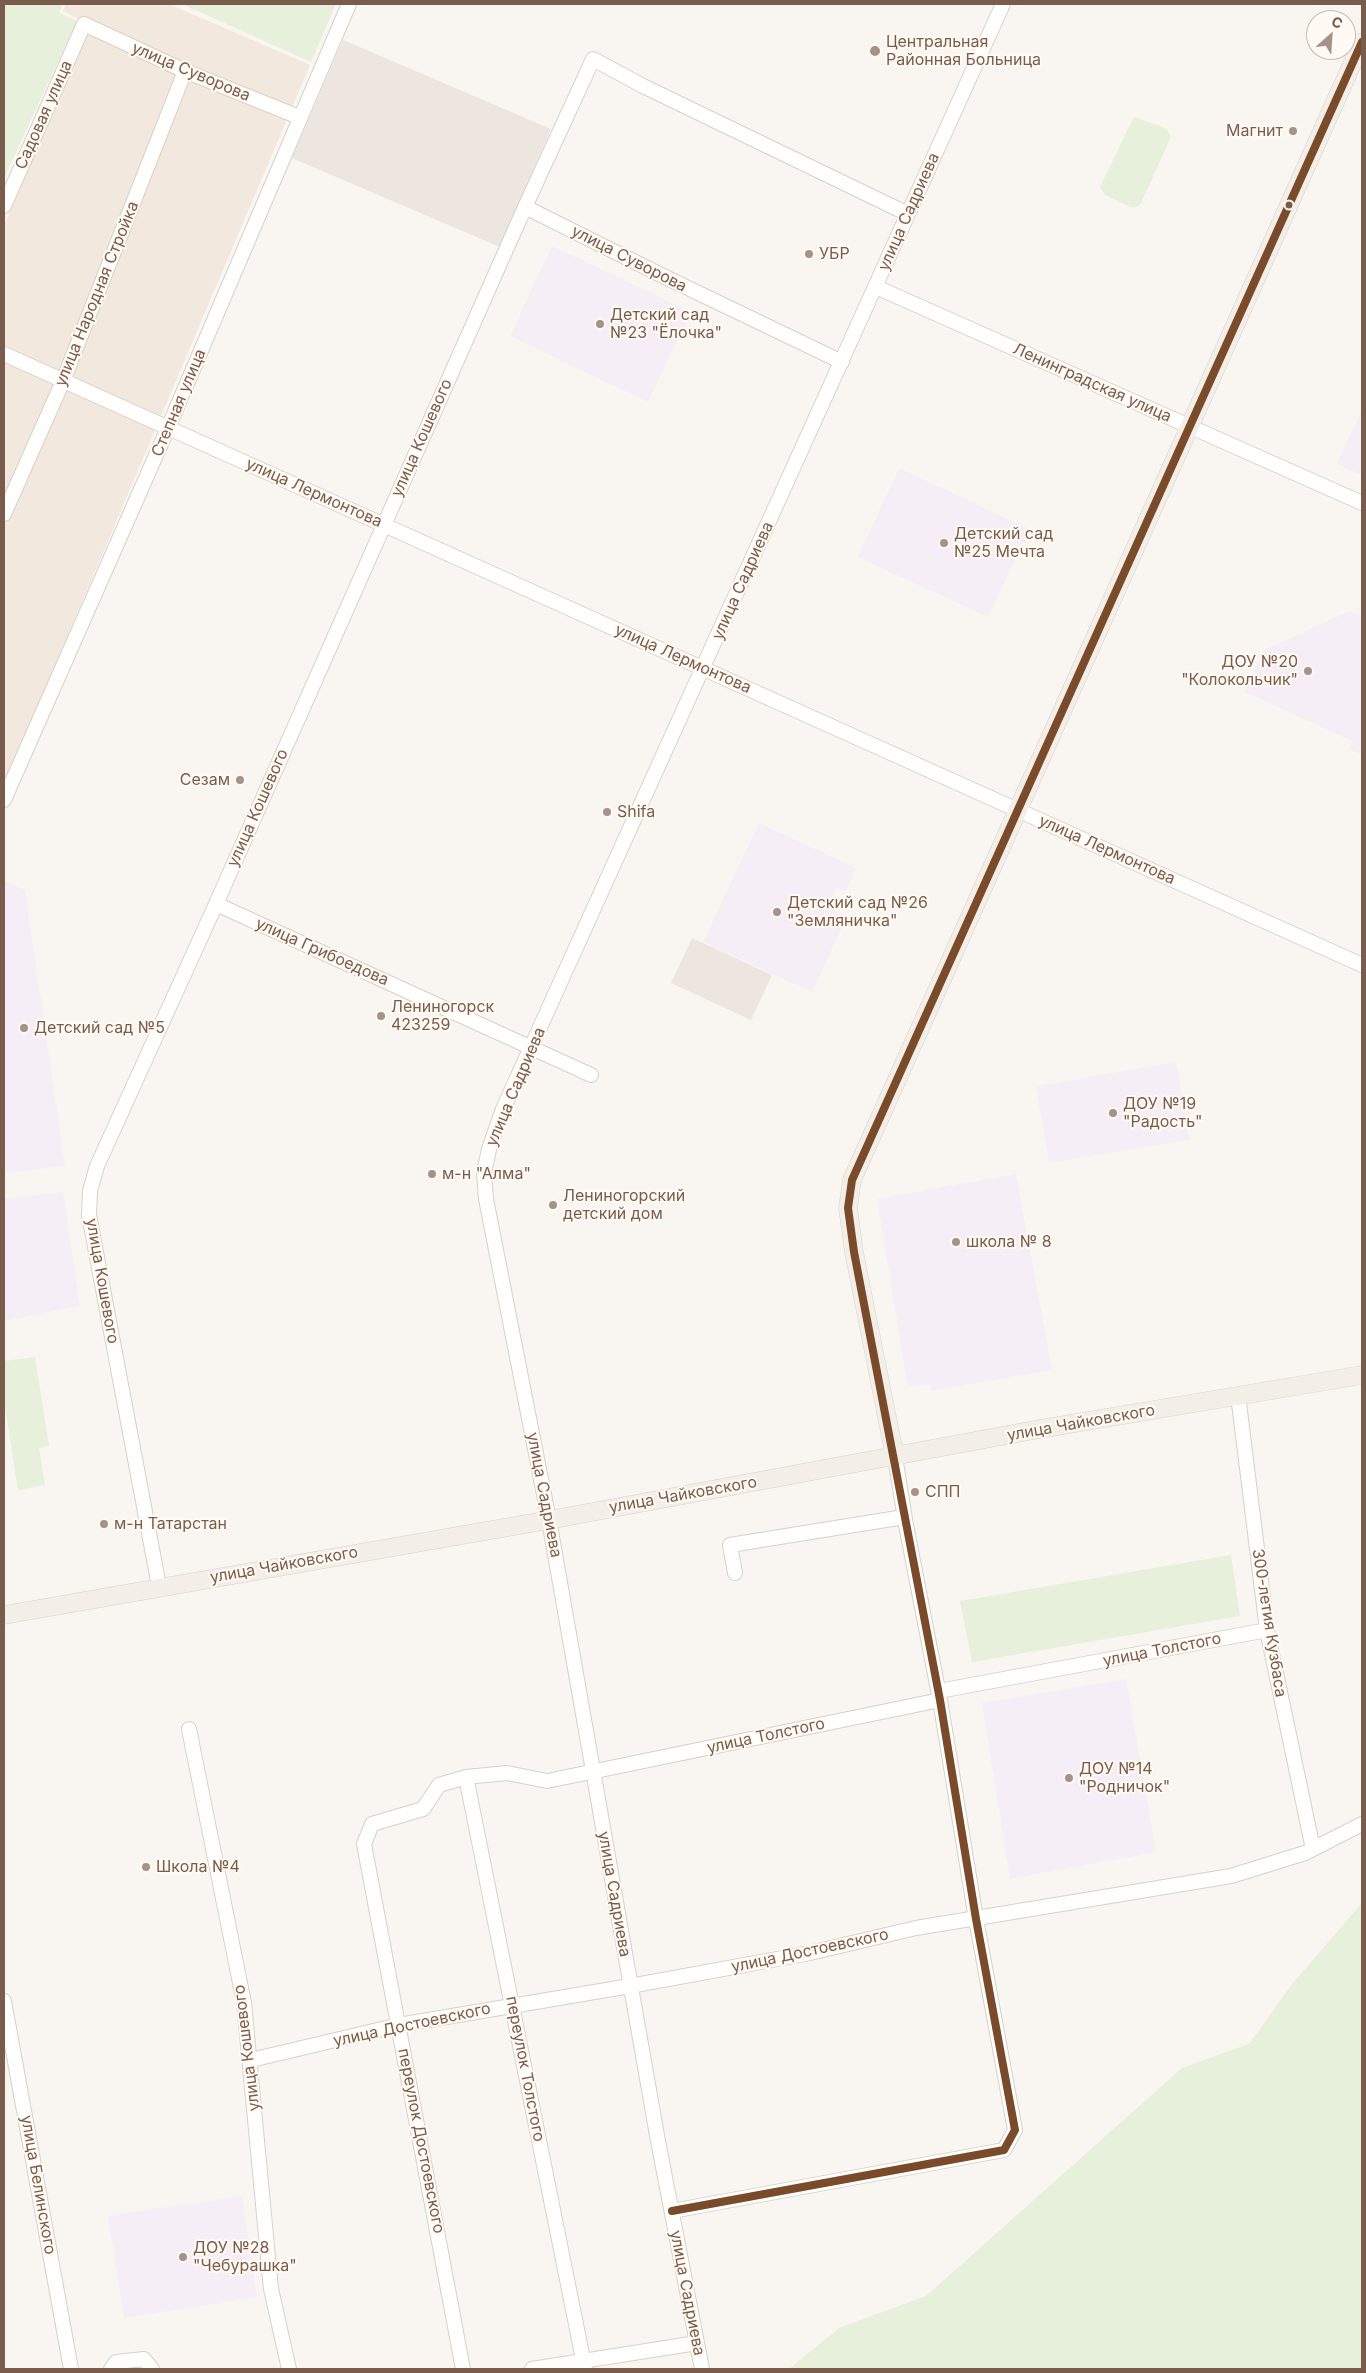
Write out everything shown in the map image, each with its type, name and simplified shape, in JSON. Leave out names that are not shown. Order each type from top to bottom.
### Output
[{"type":"main road","points":[[895,1457],[854,1252],[848,1208],[852,1180],[1362,42]]},
{"type":"main road","name":"улица Чайковского","points":[[5,1615],[159,1586],[549,1520],[1362,1375]]},
{"type":"street","name":"Степная улица","points":[[4,800],[168,428],[299,117],[349,4]]},
{"type":"street","name":"улица Садриева","points":[[702,2369],[630,1986],[549,1520],[486,1199],[484,1173],[493,1134],[1003,4]]},
{"type":"street","name":"улица Суворова","points":[[84,24],[185,71],[299,117]]},
{"type":"street","name":"Садовая улица","points":[[4,206],[84,24]]},
{"type":"street","name":"улица Кошевого","points":[[159,1586],[89,1215],[90,1191],[97,1166],[216,904],[525,206],[593,59],[643,86],[908,214]]},
{"type":"street","name":"улица Народная Стройка","points":[[4,514],[63,381],[185,71]]},
{"type":"street","name":"улица Суворова","points":[[525,206],[665,278],[842,362]]},
{"type":"street","name":"Ленинградская улица","points":[[876,287],[1362,503]]},
{"type":"street","name":"улица Лермонтова","points":[[4,354],[1362,965]]},
{"type":"street","name":"улица Грибоедова","points":[[216,904],[369,973],[532,1050],[591,1075]]},
{"type":"street","name":"300-летия Кузбаса","points":[[1238,1396],[1268,1630],[1312,1849]]},
{"type":"street","points":[[672,2211],[1004,2150],[1015,2130],[976,1919],[939,1696],[904,1517],[895,1457]]},
{"type":"street","points":[[735,1572],[730,1545],[904,1517]]},
{"type":"street","name":"улица Толстого","points":[[592,1771],[939,1696],[1268,1630]]},
{"type":"street","name":"улица Кошевого","points":[[189,1728],[244,2003],[251,2060],[271,2289],[289,2369]]},
{"type":"street","name":"переулок Достоевского","points":[[463,2369],[364,1844],[372,1824],[423,1809],[438,1785],[466,1777],[507,1773],[547,1781],[592,1771]]},
{"type":"street","name":"переулок Толстого","points":[[466,1777],[584,2365]]},
{"type":"street","name":"улица Достоевского","points":[[251,2060],[399,2025],[630,1986],[810,1952],[916,1928],[1232,1876],[1312,1849],[1362,1824]]},
{"type":"street","name":"улица Белинского","points":[[4,2001],[71,2369]]},
{"type":"street","points":[[532,2369],[584,2365],[697,2343]]},
{"type":"street","points":[[111,2369],[116,2362],[144,2359],[152,2369]]},
{"type":"shaded area","points":[[66,4],[169,4],[310,65],[4,786],[4,226],[90,24],[63,11]]},
{"type":"shaded area","points":[[343,40],[551,129],[500,247],[292,158]]},
{"type":"shaded area","name":"Детский сад №23 \"Ёлочка\"","points":[[552,246],[691,312],[648,402],[510,336]]},
{"type":"shaded area","points":[[1362,409],[1362,475],[1337,464]]},
{"type":"shaded area","name":"Детский сад №25 Мечта","points":[[899,468],[1029,529],[988,617],[858,557]]},
{"type":"shaded area","name":"ДОУ №20 \"Колокольчик\"","points":[[1350,611],[1362,616],[1362,755],[1349,749],[1354,737],[1352,741],[1245,692],[1264,650]]},
{"type":"shaded area","name":"Детский сад №26 \"Земляничка\"","points":[[759,823],[856,868],[846,891],[836,887],[827,907],[847,917],[812,992],[703,942]]},
{"type":"shaded area","name":"Детский сад №5","points":[[4,881],[25,890],[65,1166],[4,1173]]},
{"type":"shaded area","points":[[692,938],[772,975],[751,1020],[671,983]]},
{"type":"shaded area","name":"ДОУ №19 \"Радость\"","points":[[1176,1062],[1189,1140],[1049,1163],[1036,1086]]},
{"type":"shaded area","name":"школа № 8","points":[[1016,1174],[1052,1370],[931,1391],[930,1384],[908,1387],[877,1199]]},
{"type":"shaded area","points":[[63,1192],[80,1306],[4,1321],[4,1199]]},
{"type":"shaded area","name":"ДОУ №14 \"Родничок\"","points":[[1126,1679],[1156,1852],[1010,1879],[982,1703]]},
{"type":"shaded area","name":"ДОУ №28 \"Чебурашка\"","points":[[242,2196],[257,2297],[124,2318],[108,2216]]},
{"type":"green space","points":[[4,4],[63,4],[59,13],[77,21],[4,178]]},
{"type":"green space","points":[[182,4],[336,4],[311,62]]},
{"type":"green space","points":[[1134,117],[1167,129],[1171,137],[1141,203],[1137,207],[1131,207],[1105,195],[1100,187]]},
{"type":"green space","points":[[35,1357],[49,1446],[39,1448],[45,1485],[18,1490],[4,1400],[4,1361]]},
{"type":"green space","points":[[1231,1555],[1240,1616],[972,1662],[960,1601]]},
{"type":"green space","points":[[1362,1903],[1362,2369],[789,2369],[839,2328],[926,2296],[1182,2068],[1249,2044],[1293,1983]]},
{"type":"transit line","points":[[672,2211],[1004,2150],[1015,2130],[976,1919],[940,1700],[854,1252],[848,1208],[852,1180],[1362,42]]},
{"type":"place","name":"Центральная Районная Больница","points":[[875,51]]},
{"type":"place","name":"Магнит","points":[[1293,131]]},
{"type":"place","name":"УБР","points":[[809,254]]},
{"type":"place","name":"Детский сад №23 \"Ёлочка\"","points":[[600,324]]},
{"type":"place","name":"Детский сад №25 Мечта","points":[[944,543]]},
{"type":"place","name":"ДОУ №20 \"Колокольчик\"","points":[[1308,671]]},
{"type":"place","name":"Сезам","points":[[240,780]]},
{"type":"place","name":"Shifa","points":[[607,812]]},
{"type":"place","name":"Детский сад №26 \"Земляничка\"","points":[[777,912]]},
{"type":"place","name":"Лениногорск 423259","points":[[381,1016]]},
{"type":"place","name":"Детский сад №5","points":[[24,1028]]},
{"type":"place","name":"ДОУ №19 \"Радость\"","points":[[1113,1113]]},
{"type":"place","name":"м-н \"Алма\"","points":[[432,1174]]},
{"type":"place","name":"Лениногорский детский дом","points":[[553,1205]]},
{"type":"place","name":"школа № 8","points":[[956,1242]]},
{"type":"place","name":"СПП","points":[[915,1492]]},
{"type":"place","name":"м-н Татарстан","points":[[104,1524]]},
{"type":"place","name":"ДОУ №14 \"Родничок\"","points":[[1069,1778]]},
{"type":"place","name":"Школа №4","points":[[146,1867]]},
{"type":"place","name":"ДОУ №28 \"Чебурашка\"","points":[[183,2257]]}]
